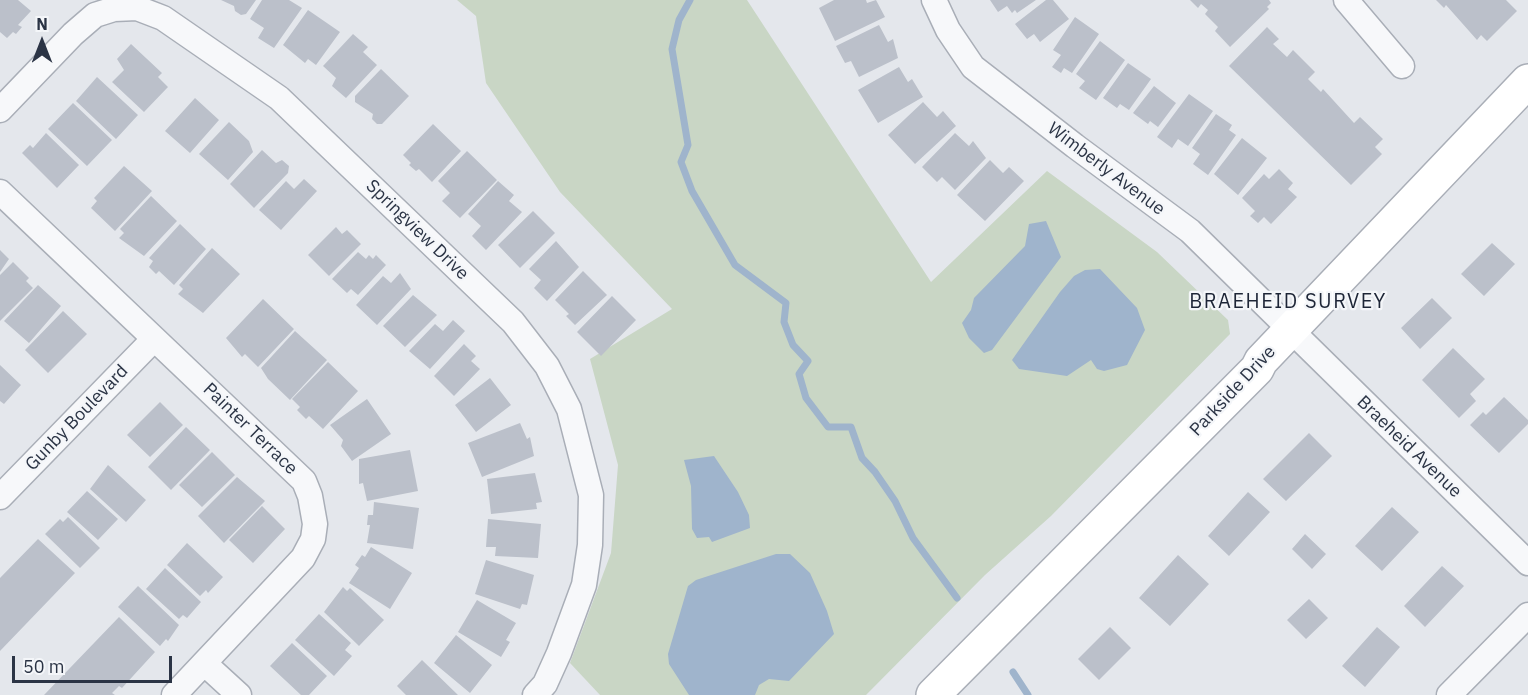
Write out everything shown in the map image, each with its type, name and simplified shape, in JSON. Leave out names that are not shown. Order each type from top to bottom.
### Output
[{"type":"main road","name":"Parkside Drive","points":[[933,695],[1257,369],[1261,361],[1528,81]]},
{"type":"street","name":"Wimberly Avenue","points":[[934,0],[948,30],[973,67],[1075,146],[1191,231],[1290,331]]},
{"type":"street","points":[[1346,0],[1402,66]]},
{"type":"street","name":"Springview Drive","points":[[0,110],[94,15],[114,9],[137,8],[163,18],[279,98],[513,322],[547,366],[569,409],[591,495],[590,546],[584,585],[546,691]]},
{"type":"street","name":"Painter Terrace","points":[[0,192],[304,481],[314,511],[313,539],[303,558],[174,695]]},
{"type":"street","name":"Braeheid Avenue","points":[[1290,331],[1528,563]]},
{"type":"street","name":"Gunby Boulevard","points":[[0,497],[154,339]]},
{"type":"street","points":[[1449,695],[1528,615]]},
{"type":"street","points":[[204,663],[238,695]]},
{"type":"green space","points":[[457,0],[747,0],[931,282],[1047,171],[1157,252],[1228,320],[1230,334],[1051,516],[985,575],[866,695],[600,695],[570,663],[611,553],[618,465],[590,359],[672,309],[560,192],[486,83],[476,16]]},
{"type":"water","points":[[1046,221],[1061,257],[992,350],[984,353],[969,338],[962,323],[971,310],[974,298],[1025,246],[1029,224]]},
{"type":"water","points":[[1100,269],[1137,308],[1145,330],[1127,365],[1104,371],[1097,369],[1091,360],[1067,376],[1019,369],[1012,360],[1060,292],[1074,276],[1085,270]]},
{"type":"water","points":[[714,456],[738,492],[749,515],[750,528],[712,542],[709,537],[697,538],[692,529],[691,486],[684,460]]},
{"type":"water","points":[[776,554],[790,554],[810,573],[827,611],[834,634],[789,681],[769,679],[759,685],[755,695],[689,695],[669,664],[668,654],[688,586],[696,580]]},
{"type":"building","points":[[0,0],[18,0],[31,11],[18,25],[22,27],[16,34],[13,32],[7,38],[0,32]]},
{"type":"building","points":[[221,0],[256,0],[246,14],[241,15],[235,11],[234,6]]},
{"type":"building","points":[[262,0],[289,0],[302,8],[274,48],[258,38],[264,28],[250,19]]},
{"type":"building","points":[[834,0],[866,0],[867,3],[876,0],[885,17],[835,41],[819,8]]},
{"type":"building","points":[[990,0],[1036,0],[1017,13],[1015,10],[1012,13],[1007,6],[998,12]]},
{"type":"building","points":[[1046,0],[1053,0],[1069,19],[1040,42],[1034,34],[1027,39],[1015,24]]},
{"type":"building","points":[[1190,0],[1269,0],[1271,3],[1267,7],[1269,9],[1230,47],[1215,31],[1218,27],[1205,14],[1208,10],[1201,4],[1198,8]]},
{"type":"building","points":[[1436,0],[1506,0],[1517,11],[1487,41],[1481,35],[1477,40],[1446,5],[1444,8]]},
{"type":"building","points":[[308,10],[340,32],[316,65],[308,59],[305,63],[283,45]]},
{"type":"building","points":[[1075,17],[1099,34],[1072,73],[1064,68],[1061,73],[1052,67],[1061,55],[1053,50]]},
{"type":"building","points":[[879,25],[888,42],[893,39],[898,58],[859,77],[851,61],[845,63],[836,46]]},
{"type":"building","points":[[1267,27],[1279,39],[1273,44],[1287,57],[1293,50],[1315,72],[1308,79],[1321,92],[1323,89],[1354,123],[1360,117],[1383,139],[1375,147],[1382,154],[1351,185],[1229,66]]},
{"type":"building","points":[[353,34],[368,47],[363,52],[377,65],[346,98],[332,86],[336,78],[323,66]]},
{"type":"building","points":[[1100,41],[1125,60],[1096,100],[1079,88],[1085,81],[1076,74]]},
{"type":"building","points":[[131,44],[162,73],[158,77],[168,87],[144,112],[112,82],[124,70],[117,59]]},
{"type":"building","points":[[1128,63],[1151,79],[1129,110],[1120,104],[1117,108],[1103,98]]},
{"type":"building","points":[[899,67],[908,82],[912,79],[923,97],[878,123],[858,90]]},
{"type":"building","points":[[381,69],[409,96],[382,124],[377,124],[372,119],[373,114],[355,102],[355,96]]},
{"type":"building","points":[[97,77],[138,115],[116,139],[76,101]]},
{"type":"building","points":[[1154,86],[1176,103],[1158,127],[1150,121],[1148,124],[1133,113]]},
{"type":"building","points":[[1189,94],[1213,111],[1188,146],[1178,139],[1172,148],[1157,137]]},
{"type":"building","points":[[195,98],[219,120],[190,153],[165,131]]},
{"type":"building","points":[[923,102],[937,117],[943,111],[956,126],[915,164],[888,135]]},
{"type":"building","points":[[73,103],[112,140],[87,166],[48,129]]},
{"type":"building","points":[[1216,114],[1232,125],[1229,130],[1236,135],[1208,175],[1193,164],[1200,154],[1192,148]]},
{"type":"building","points":[[229,122],[249,141],[253,152],[228,180],[199,154]]},
{"type":"building","points":[[433,124],[461,151],[432,182],[419,169],[416,171],[409,165],[411,163],[403,155]]},
{"type":"building","points":[[46,133],[79,165],[57,188],[22,153],[30,145],[33,148]]},
{"type":"building","points":[[955,133],[969,146],[973,141],[986,158],[955,190],[942,177],[937,182],[922,167]]},
{"type":"building","points":[[1242,138],[1267,158],[1238,195],[1214,174]]},
{"type":"building","points":[[262,150],[276,163],[282,160],[289,166],[288,173],[254,208],[230,184]]},
{"type":"building","points":[[467,151],[497,180],[460,218],[442,201],[450,193],[438,181]]},
{"type":"building","points":[[990,160],[1003,173],[1009,167],[1024,181],[985,221],[957,195]]},
{"type":"building","points":[[124,166],[152,191],[115,231],[91,208],[97,201],[94,198]]},
{"type":"building","points":[[1279,169],[1293,183],[1288,189],[1297,197],[1271,224],[1264,217],[1258,223],[1250,216],[1255,211],[1242,198],[1264,174],[1269,179]]},
{"type":"building","points":[[304,179],[317,191],[281,230],[259,210],[286,181],[294,189]]},
{"type":"building","points":[[498,181],[514,195],[509,201],[522,212],[486,250],[472,236],[481,226],[468,214]]},
{"type":"building","points":[[151,196],[177,221],[144,256],[119,238],[124,233],[120,229]]},
{"type":"building","points":[[533,211],[555,233],[520,268],[498,245]]},
{"type":"building","points":[[180,224],[206,249],[174,285],[159,271],[156,274],[149,267],[153,261],[149,258]]},
{"type":"building","points":[[336,227],[342,234],[347,230],[361,244],[329,276],[308,255]]},
{"type":"building","points":[[556,241],[579,267],[547,301],[534,288],[541,280],[529,269]]},
{"type":"building","points":[[1492,243],[1515,264],[1484,296],[1461,274]]},
{"type":"building","points":[[212,248],[240,274],[203,313],[178,294],[183,289],[179,285]]},
{"type":"building","points":[[0,250],[9,259],[0,272]]},
{"type":"building","points":[[358,252],[366,259],[369,255],[373,259],[376,255],[386,265],[358,295],[351,289],[347,293],[332,279]]},
{"type":"building","points":[[13,262],[29,278],[26,281],[33,288],[0,321],[0,275]]},
{"type":"building","points":[[583,271],[607,295],[575,325],[566,316],[569,314],[555,300]]},
{"type":"building","points":[[400,273],[411,289],[377,325],[356,305],[383,276],[391,283]]},
{"type":"building","points":[[38,285],[61,306],[29,343],[4,321]]},
{"type":"building","points":[[413,295],[437,315],[405,347],[383,326]]},
{"type":"building","points":[[612,296],[636,320],[601,356],[577,332]]},
{"type":"building","points":[[1432,298],[1452,318],[1420,349],[1401,328]]},
{"type":"building","points":[[263,299],[294,329],[258,367],[245,354],[242,357],[226,338]]},
{"type":"building","points":[[63,311],[87,334],[48,373],[25,350]]},
{"type":"building","points":[[453,320],[465,331],[430,369],[409,351],[435,324],[443,331]]},
{"type":"building","points":[[295,331],[327,360],[290,400],[268,379],[261,368]]},
{"type":"building","points":[[464,344],[476,356],[471,361],[480,369],[454,396],[434,376]]},
{"type":"building","points":[[1453,348],[1485,379],[1470,394],[1476,401],[1459,418],[1422,380]]},
{"type":"building","points":[[328,362],[358,391],[323,429],[309,416],[306,419],[297,410],[300,407],[292,399]]},
{"type":"building","points":[[0,365],[21,385],[4,404],[0,401]]},
{"type":"building","points":[[490,378],[511,405],[476,432],[455,405]]},
{"type":"building","points":[[1504,397],[1528,420],[1528,424],[1499,453],[1470,425],[1483,412],[1486,415]]},
{"type":"building","points":[[367,399],[391,434],[352,461],[341,446],[343,440],[330,425]]},
{"type":"building","points":[[160,402],[183,425],[150,457],[127,435]]},
{"type":"building","points":[[520,423],[527,439],[530,437],[534,456],[482,477],[468,443]]},
{"type":"building","points":[[186,427],[210,450],[171,490],[148,467]]},
{"type":"building","points":[[1309,433],[1332,456],[1286,501],[1263,479]]},
{"type":"building","points":[[410,450],[418,491],[367,501],[363,483],[359,484],[359,459]]},
{"type":"building","points":[[212,452],[235,475],[202,507],[179,485]]},
{"type":"building","points":[[108,465],[146,500],[126,522],[90,489]]},
{"type":"building","points":[[535,473],[542,502],[536,503],[537,509],[491,514],[487,479]]},
{"type":"building","points":[[237,477],[265,501],[224,543],[198,516]]},
{"type":"building","points":[[87,491],[118,519],[98,540],[67,512]]},
{"type":"building","points":[[1248,492],[1270,512],[1229,556],[1208,536]]},
{"type":"building","points":[[374,502],[419,508],[413,549],[367,543],[370,525],[367,525],[368,515],[373,515]]},
{"type":"building","points":[[262,506],[285,529],[253,563],[229,540]]},
{"type":"building","points":[[1392,507],[1419,532],[1382,571],[1355,546]]},
{"type":"building","points":[[68,517],[100,548],[80,568],[45,534],[60,519],[63,522]]},
{"type":"building","points":[[488,519],[541,524],[538,558],[495,556],[496,547],[486,547]]},
{"type":"building","points":[[1305,534],[1326,554],[1312,569],[1292,549]]},
{"type":"building","points":[[38,539],[75,573],[0,651],[0,578]]},
{"type":"building","points":[[187,543],[223,577],[208,593],[206,590],[200,596],[167,565]]},
{"type":"building","points":[[371,547],[412,573],[390,609],[349,583],[359,568],[355,565],[362,555],[365,557]]},
{"type":"building","points":[[1178,555],[1209,584],[1170,626],[1139,598]]},
{"type":"building","points":[[486,560],[534,575],[527,605],[522,604],[520,609],[475,594]]},
{"type":"building","points":[[1442,566],[1464,586],[1425,627],[1404,606]]},
{"type":"building","points":[[165,568],[201,602],[187,618],[183,615],[179,619],[146,589]]},
{"type":"building","points":[[138,586],[179,625],[168,641],[166,639],[160,646],[118,607]]},
{"type":"building","points":[[343,587],[347,591],[350,588],[384,620],[359,646],[324,612]]},
{"type":"building","points":[[1309,599],[1328,618],[1306,639],[1287,620]]},
{"type":"building","points":[[477,600],[516,623],[506,640],[510,642],[501,657],[458,632]]},
{"type":"building","points":[[319,614],[351,643],[345,650],[352,656],[334,676],[295,640]]},
{"type":"building","points":[[119,617],[155,652],[122,688],[119,686],[112,693],[115,695],[44,695]]},
{"type":"building","points":[[1110,627],[1131,648],[1099,680],[1078,659]]},
{"type":"building","points":[[1377,627],[1400,647],[1365,687],[1342,666]]},
{"type":"building","points":[[456,635],[492,665],[470,693],[434,663]]},
{"type":"building","points":[[292,643],[327,676],[309,695],[301,695],[270,666]]},
{"type":"building","points":[[422,660],[458,695],[406,695],[397,686]]},
{"type":"waterway","points":[[690,0],[679,20],[672,49],[688,145],[681,162],[692,191],[735,265],[786,303],[784,322],[793,345],[808,361],[799,374],[806,398],[828,427],[851,427],[862,458],[895,501],[913,538],[957,598]]},
{"type":"waterway","points":[[1013,672],[1028,695]]},
{"type":"district","name":"BRAEHEID SURVEY","points":[[1288,302]]}]
